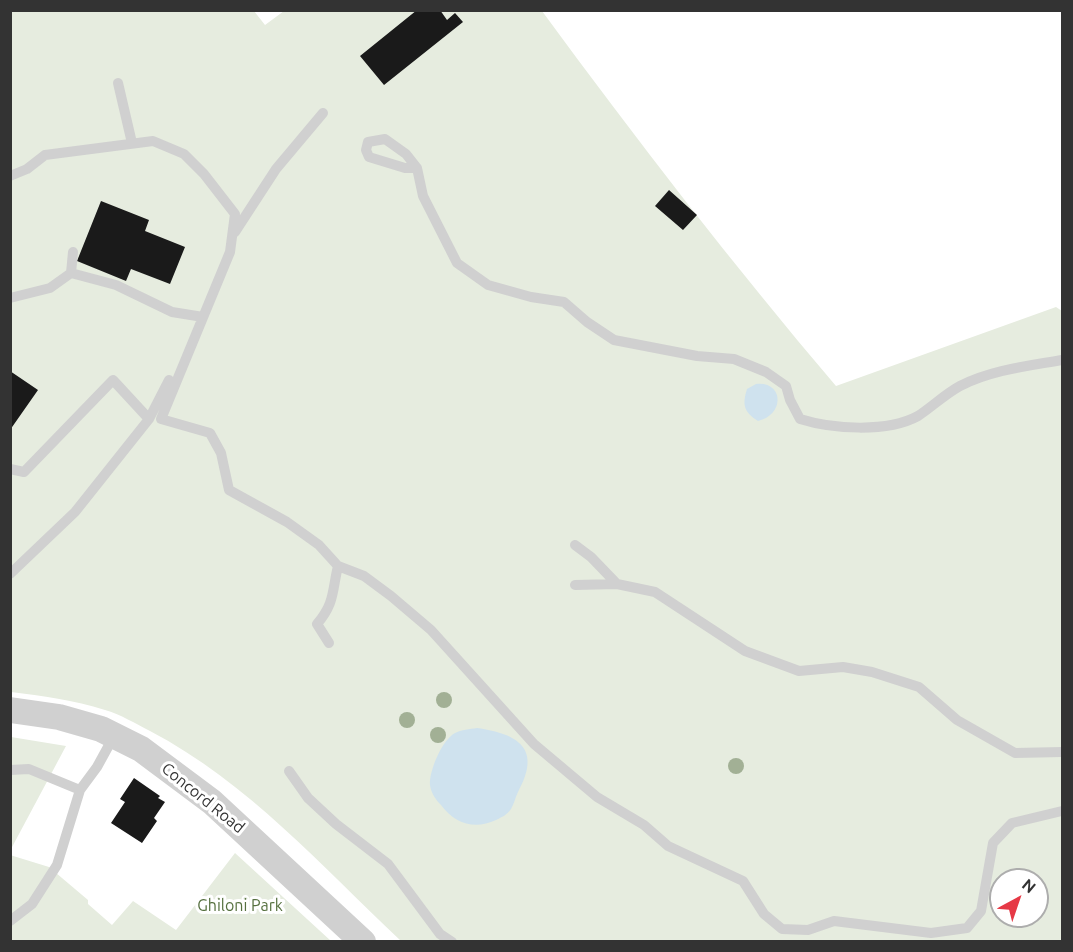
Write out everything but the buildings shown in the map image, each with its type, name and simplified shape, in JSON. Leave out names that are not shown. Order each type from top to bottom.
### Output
[{"type":"street","name":"Concord Road","points":[[10,710],[59,717],[101,729],[141,749],[212,802],[363,942]]},
{"type":"lane","points":[[118,82],[132,143]]},
{"type":"lane","points":[[323,113],[276,169],[232,238],[161,419],[210,433],[221,453],[229,490],[248,503],[287,522],[319,545],[338,566],[364,576],[431,630],[534,744],[597,797],[644,825],[668,846],[743,881],[764,914],[782,929],[808,930],[834,921],[931,933],[967,928],[981,910],[993,843],[1012,823],[1062,811]]},
{"type":"lane","points":[[10,176],[27,169],[45,155],[153,141],[184,154],[204,174],[235,214],[232,238]]},
{"type":"lane","points":[[417,168],[423,196],[457,262],[488,285],[531,297],[564,302],[587,322],[614,340],[697,356],[734,359],[766,372],[786,386],[800,419],[817,424],[850,427],[897,424],[937,404],[958,387],[988,375],[1062,360]]},
{"type":"lane","points":[[10,298],[50,288],[71,273],[73,252]]},
{"type":"lane","points":[[71,273],[116,285],[172,312],[201,317]]},
{"type":"lane","points":[[10,574],[75,512],[149,419],[201,317]]},
{"type":"lane","points":[[10,470],[24,472],[113,380],[149,419]]},
{"type":"lane","points":[[574,545],[591,557],[617,584]]},
{"type":"lane","points":[[329,643],[317,624],[326,614],[334,596],[338,566]]},
{"type":"lane","points":[[575,585],[617,584],[655,592],[745,651],[799,671],[843,667],[872,672],[919,687],[957,720],[1015,753],[1062,752]]},
{"type":"lane","points":[[10,921],[32,904],[57,865],[80,790],[97,767],[114,736]]},
{"type":"lane","points":[[10,770],[29,770],[80,790]]},
{"type":"lane","points":[[289,771],[308,798],[336,824],[388,864],[440,934],[452,942]]},
{"type":"green space","points":[[10,11],[254,11],[265,25],[284,11],[542,11],[686,201],[836,386],[1056,307],[1062,311],[1062,941],[401,941],[283,827],[220,775],[150,731],[111,712],[46,697],[11,692]]},
{"type":"green space","points":[[11,737],[66,746],[11,849]]},
{"type":"green space","name":"Ghiloni Park","points":[[235,853],[331,941],[11,941],[10,855],[49,867],[88,900],[88,904],[112,925],[133,901],[176,930]]},
{"type":"water","points":[[756,384],[765,384],[772,388],[778,399],[773,412],[767,418],[758,421],[745,408],[747,389]]},
{"type":"water","points":[[477,728],[504,734],[515,740],[527,754],[528,765],[525,777],[509,811],[488,823],[473,825],[459,821],[447,812],[431,791],[430,779],[434,764],[445,742],[455,733]]}]
